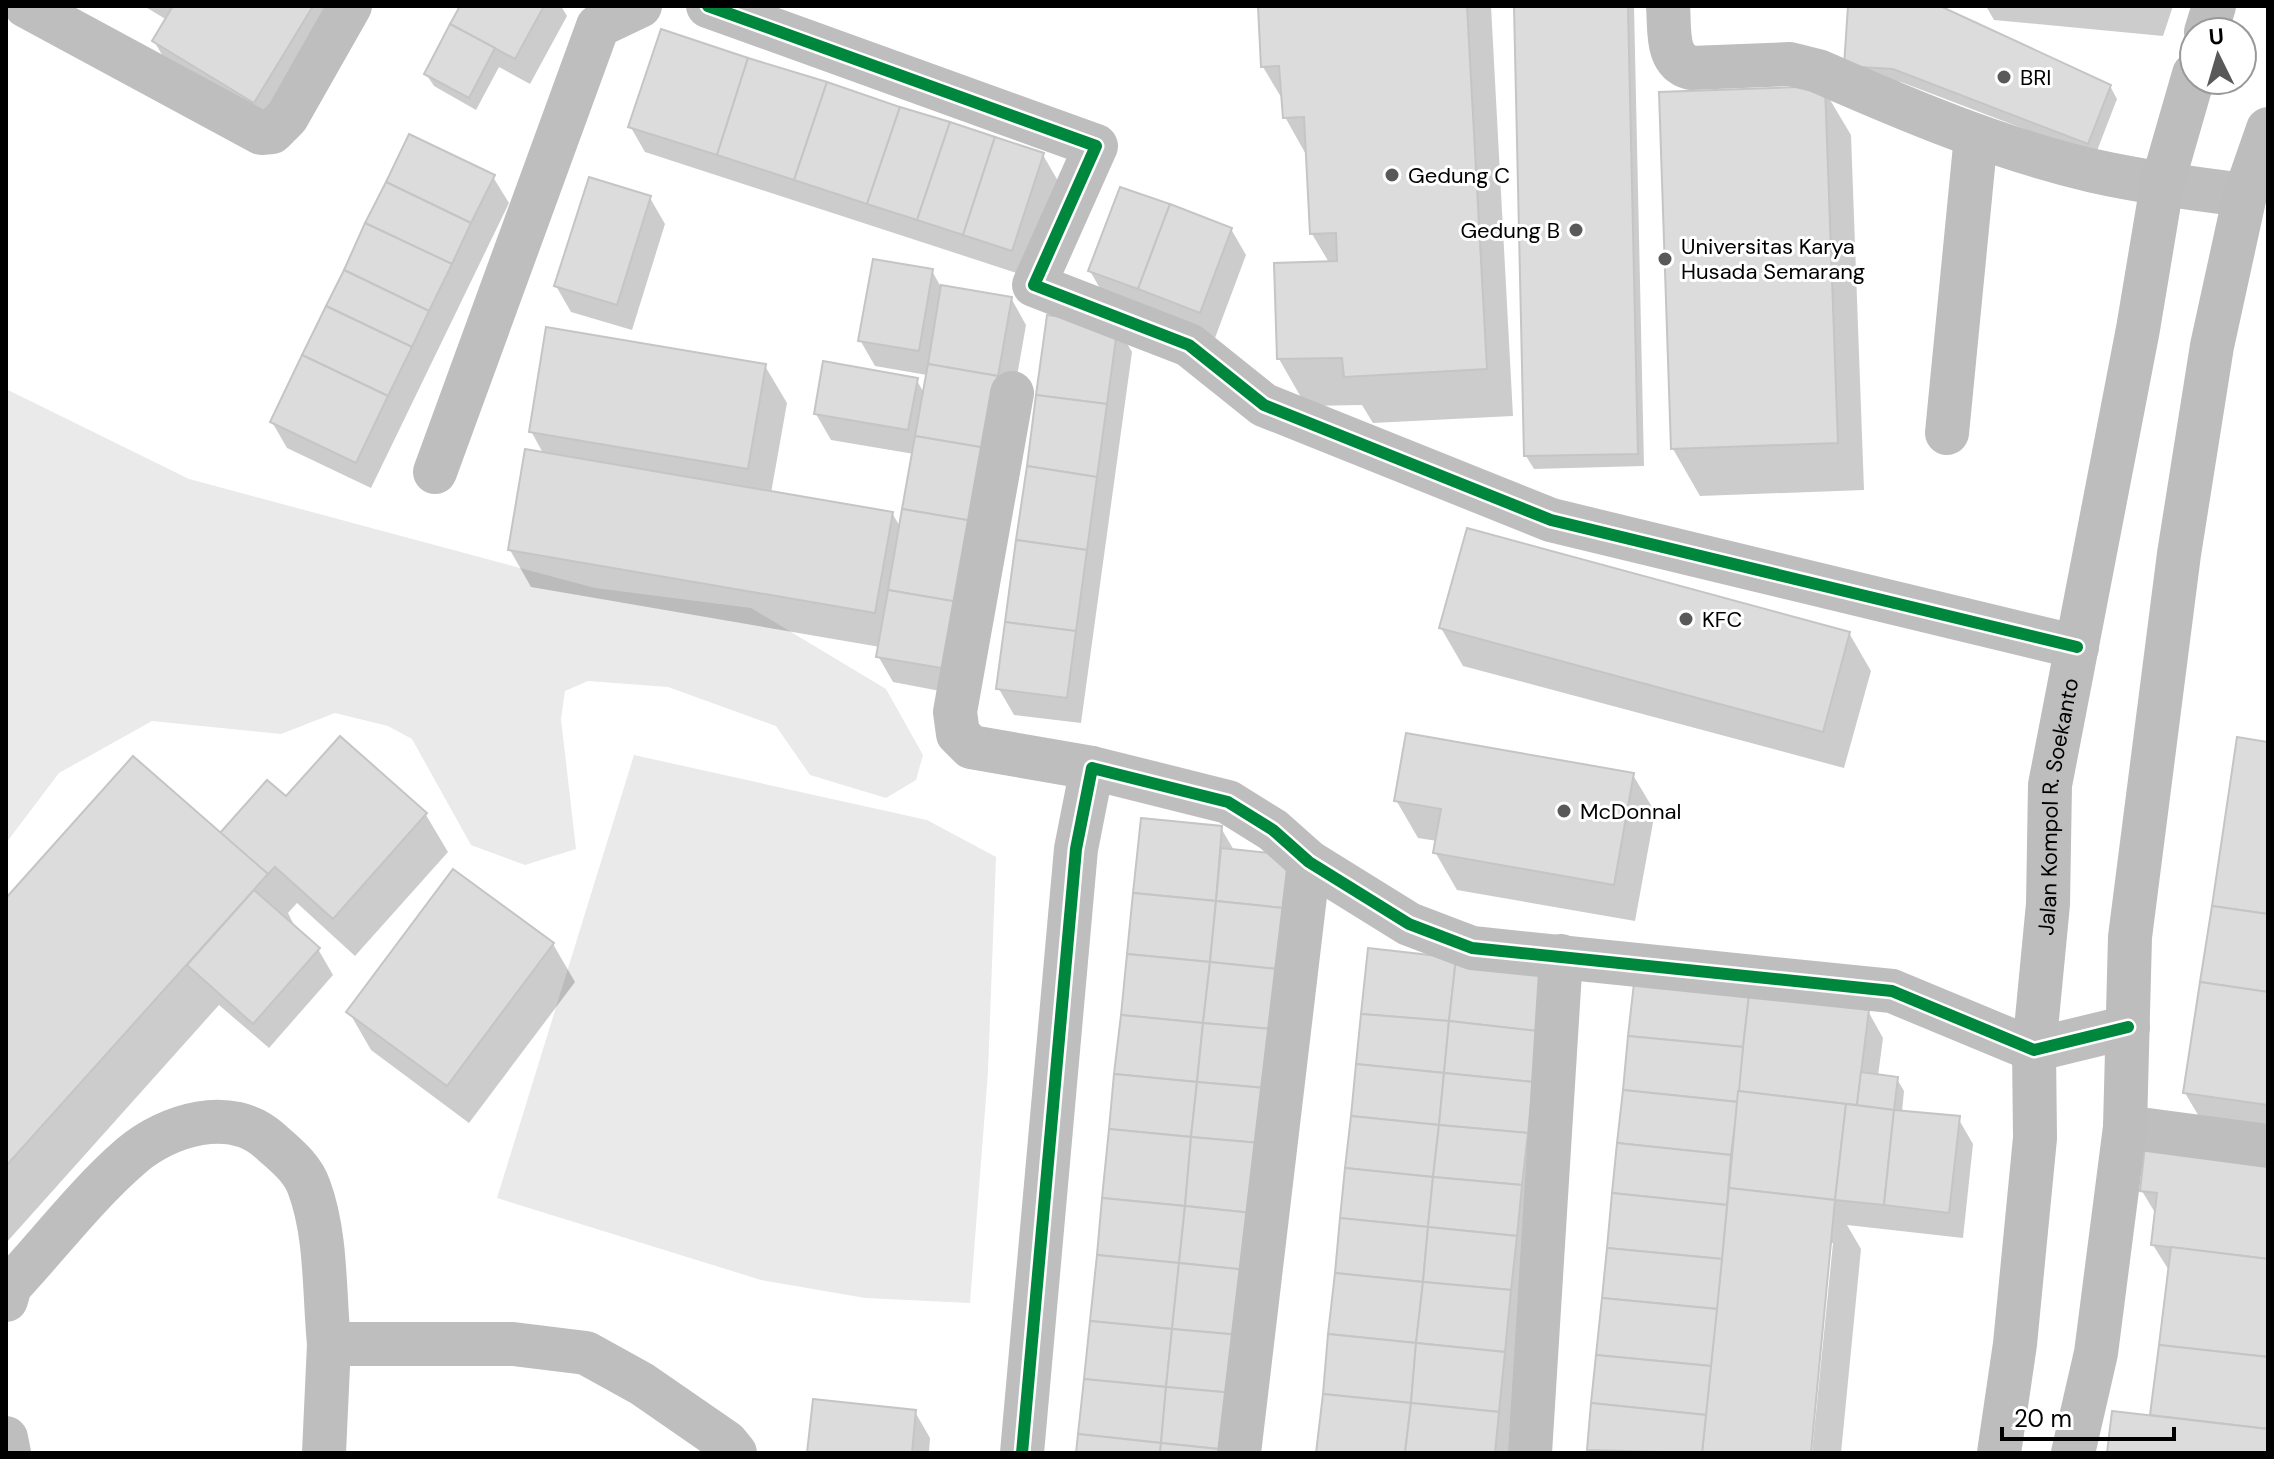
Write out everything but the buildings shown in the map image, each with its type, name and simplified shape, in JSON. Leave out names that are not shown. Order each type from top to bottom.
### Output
[{"type":"main road","name":"Jalan Kompol R. Soekanto","points":[[1999,1453],[2015,1344],[2035,1138],[2034,1050],[2048,904],[2050,785],[2162,185],[2188,96]]},
{"type":"main road","points":[[2073,1453],[2096,1353],[2125,1127],[2130,937],[2164,658],[2212,346],[2245,195],[2268,129]]},
{"type":"street","points":[[26,6],[261,133],[272,132],[287,117],[350,6]]},
{"type":"street","points":[[435,472],[598,26],[640,6]]},
{"type":"street","points":[[708,6],[1096,146],[1034,285],[1189,345],[1264,405],[1551,520],[2077,647]]},
{"type":"street","points":[[1668,6],[1672,54],[1680,65],[1691,68],[1790,64],[1818,71],[1976,136],[2079,167],[2162,185],[2245,195]]},
{"type":"street","points":[[1947,433],[1976,136]]},
{"type":"street","points":[[1012,393],[955,712],[958,734],[971,747],[1092,768],[1228,802],[1273,830],[1309,862],[1409,924],[1472,948],[1892,991],[2034,1050],[2128,1027]]},
{"type":"street","points":[[1022,1453],[1076,849],[1092,768]]},
{"type":"street","points":[[1239,1453],[1309,862]]},
{"type":"street","points":[[1530,1453],[1561,956]]},
{"type":"street","points":[[6,1300],[10,1286],[132,1155],[176,1127],[226,1122],[257,1130],[299,1168],[309,1185],[318,1221],[329,1344],[324,1453]]},
{"type":"street","points":[[2125,1127],[2268,1146]]},
{"type":"street","points":[[329,1344],[513,1344],[586,1353],[642,1384],[726,1442],[735,1453]]},
{"type":"street","points":[[6,1438],[9,1453]]},
{"type":"shaded area","points":[[6,389],[189,479],[595,588],[751,608],[886,689],[923,755],[916,780],[886,798],[810,775],[776,726],[668,687],[588,681],[565,691],[561,719],[576,849],[525,865],[471,845],[412,739],[388,726],[335,713],[281,734],[152,721],[59,773],[6,843]]},
{"type":"shaded area","points":[[634,755],[927,820],[996,857],[988,1072],[970,1303],[865,1298],[761,1280],[497,1198]]},
{"type":"cycle path","points":[[708,6],[1096,146],[1034,285],[1189,345],[1264,405],[1551,520],[2077,647]]},
{"type":"cycle path","points":[[1022,1453],[1076,849],[1092,768],[1228,802],[1273,830],[1309,862],[1409,924],[1472,948],[1892,991],[2034,1050],[2128,1027]]},
{"type":"place","name":"BRI","points":[[2004,77]]},
{"type":"place","name":"Gedung C","points":[[1392,175]]},
{"type":"place","name":"Gedung B","points":[[1576,230]]},
{"type":"place","name":"Universitas Karya Husada Semarang","points":[[1665,259]]},
{"type":"place","name":"KFC","points":[[1686,619]]},
{"type":"place","name":"McDonnal","points":[[1564,811]]}]
